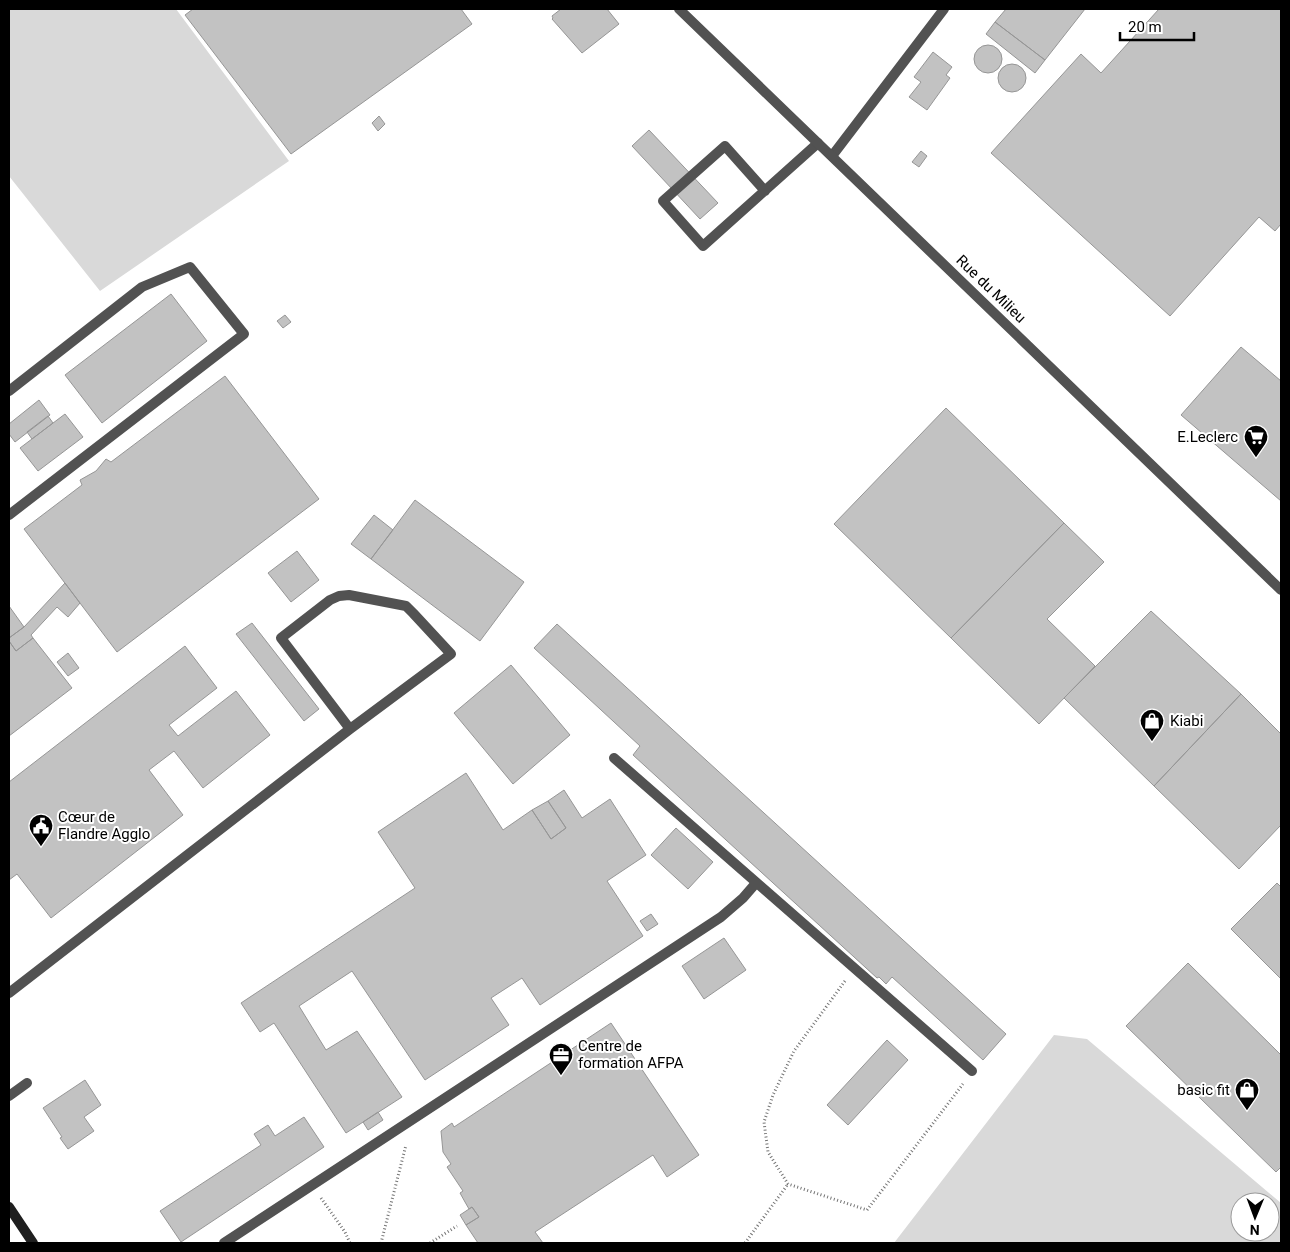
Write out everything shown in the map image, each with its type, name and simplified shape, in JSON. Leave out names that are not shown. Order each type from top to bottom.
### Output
[{"type":"street","name":"Rue du Milieu","points":[[679,9],[1281,590]]},
{"type":"street","points":[[832,156],[944,9]]},
{"type":"street","points":[[765,191],[725,146],[663,201],[703,246],[765,191],[818,143]]},
{"type":"street","points":[[9,391],[142,286],[190,267],[244,334],[9,516]]},
{"type":"street","points":[[9,994],[350,729],[451,654],[406,606],[361,597],[339,596],[330,600],[281,638],[350,729]]},
{"type":"street","points":[[614,758],[972,1071]]},
{"type":"street","points":[[224,1243],[721,917],[743,898],[756,883]]},
{"type":"street","points":[[9,1096],[27,1083]]},
{"type":"street","points":[[9,1207],[33,1243]]},
{"type":"path","points":[[854,968],[794,1051],[773,1095],[764,1122],[768,1152],[788,1184],[867,1210],[957,1094],[972,1071]]},
{"type":"path","points":[[381,1243],[397,1176],[414,1118]]},
{"type":"path","points":[[745,1243],[788,1184]]},
{"type":"path","points":[[312,1185],[345,1232],[350,1243]]},
{"type":"path","points":[[430,1243],[457,1226]]},
{"type":"shaded area","points":[[9,9],[176,9],[289,161],[100,291],[9,176]]},
{"type":"shaded area","points":[[1054,1035],[1087,1039],[1268,1192],[1230,1192],[1230,1242],[1280,1242],[1280,1202],[1281,1243],[894,1243]]},
{"type":"building","points":[[193,9],[461,9],[472,24],[291,154],[185,15]]},
{"type":"building","points":[[561,9],[607,9],[619,24],[582,53],[552,19],[552,16]]},
{"type":"building","points":[[1006,9],[1085,9],[1045,60],[995,22]]},
{"type":"building","points":[[1159,9],[1281,9],[1281,224],[1275,231],[1259,217],[1170,316],[991,153],[1081,54],[1101,73]]},
{"type":"building","points":[[995,22],[1045,60],[1035,73],[986,34]]},
{"type":"building","points":[[988,45],[998,49],[1002,59],[998,69],[988,73],[978,69],[974,59],[978,49]]},
{"type":"building","points":[[933,52],[952,67],[946,75],[950,78],[927,110],[909,97],[921,82],[914,77]]},
{"type":"building","points":[[1012,64],[1022,68],[1026,78],[1022,88],[1012,92],[1002,88],[998,78],[1002,68]]},
{"type":"building","points":[[379,116],[385,124],[378,131],[372,123]]},
{"type":"building","points":[[649,130],[718,203],[700,219],[632,146]]},
{"type":"building","points":[[921,151],[927,156],[919,167],[912,162]]},
{"type":"building","points":[[171,294],[207,341],[102,423],[65,375]]},
{"type":"building","points":[[285,315],[291,322],[283,328],[277,321]]},
{"type":"building","name":"E.Leclerc","points":[[1241,347],[1281,381],[1281,501],[1181,415]]},
{"type":"building","points":[[225,376],[319,499],[117,652],[24,529],[82,485],[80,480],[96,471],[106,459],[111,462]]},
{"type":"building","points":[[39,400],[50,415],[15,442],[9,434],[9,424]]},
{"type":"building","points":[[946,408],[1064,523],[951,638],[834,524]]},
{"type":"building","points":[[65,414],[83,437],[38,471],[20,448]]},
{"type":"building","points":[[48,416],[53,423],[32,439],[27,432]]},
{"type":"building","points":[[415,500],[524,582],[480,641],[371,559]]},
{"type":"building","points":[[374,515],[393,530],[371,559],[351,544]]},
{"type":"building","points":[[1064,523],[1104,562],[1047,619],[1095,666],[1039,724],[951,638]]},
{"type":"building","points":[[297,551],[319,580],[291,602],[268,573]]},
{"type":"building","points":[[65,583],[80,603],[68,617],[57,607],[31,635],[33,638],[16,651],[9,638],[24,627]]},
{"type":"building","points":[[9,606],[24,627],[9,638]]},
{"type":"building","name":"Kiabi","points":[[1151,611],[1241,694],[1154,786],[1064,698]]},
{"type":"building","points":[[252,623],[319,709],[304,721],[236,634]]},
{"type":"building","points":[[557,624],[1006,1034],[983,1060],[892,977],[886,984],[879,977],[877,978],[633,755],[640,746],[534,648]]},
{"type":"building","points":[[33,638],[72,688],[9,736],[9,641],[16,651]]},
{"type":"building","points":[[185,646],[217,688],[169,725],[178,736],[236,691],[270,735],[203,788],[174,751],[149,770],[183,815],[51,918],[17,874],[9,880],[9,782]]},
{"type":"building","points":[[68,653],[79,668],[68,676],[57,662]]},
{"type":"building","points":[[511,665],[570,735],[513,784],[454,713]]},
{"type":"building","points":[[1241,694],[1281,734],[1281,825],[1239,869],[1154,786]]},
{"type":"building","points":[[466,773],[503,830],[532,810],[551,839],[566,828],[548,801],[564,790],[582,818],[610,799],[646,855],[607,881],[643,936],[540,1005],[522,978],[491,998],[509,1025],[425,1080],[352,971],[299,1006],[326,1050],[357,1031],[402,1097],[346,1133],[274,1023],[260,1032],[241,1003],[415,888],[378,832]]},
{"type":"building","points":[[548,801],[566,828],[551,839],[532,810]]},
{"type":"building","points":[[676,828],[713,862],[688,889],[651,855]]},
{"type":"building","points":[[1277,883],[1281,887],[1281,979],[1231,929]]},
{"type":"building","points":[[651,914],[658,924],[647,931],[640,921]]},
{"type":"building","points":[[724,938],[746,970],[704,999],[682,966]]},
{"type":"building","name":"basic fit","points":[[1188,963],[1281,1055],[1281,1167],[1276,1172],[1126,1026]]},
{"type":"building","points":[[611,1023],[699,1155],[667,1177],[653,1155],[535,1232],[543,1243],[478,1243],[466,1225],[479,1217],[472,1207],[469,1209],[460,1193],[463,1191],[447,1167],[451,1164],[443,1152],[441,1131],[452,1123],[454,1127]]},
{"type":"building","points":[[887,1040],[908,1060],[848,1125],[827,1105]]},
{"type":"building","points":[[85,1080],[101,1105],[84,1117],[94,1131],[68,1149],[43,1108]]},
{"type":"building","points":[[378,1112],[383,1120],[368,1130],[363,1122]]},
{"type":"building","points":[[304,1117],[324,1147],[181,1242],[160,1211],[261,1145],[254,1134],[268,1125],[275,1136]]},
{"type":"building","points":[[472,1207],[479,1217],[466,1225],[460,1215]]},
{"type":"place","name":"E.Leclerc","points":[[1256,458]]},
{"type":"place","name":"Kiabi","points":[[1152,742]]},
{"type":"place","name":"Cœur de Flandre Agglo","points":[[41,847]]},
{"type":"place","name":"Centre de formation AFPA","points":[[561,1076]]},
{"type":"place","name":"basic fit","points":[[1247,1111]]}]
